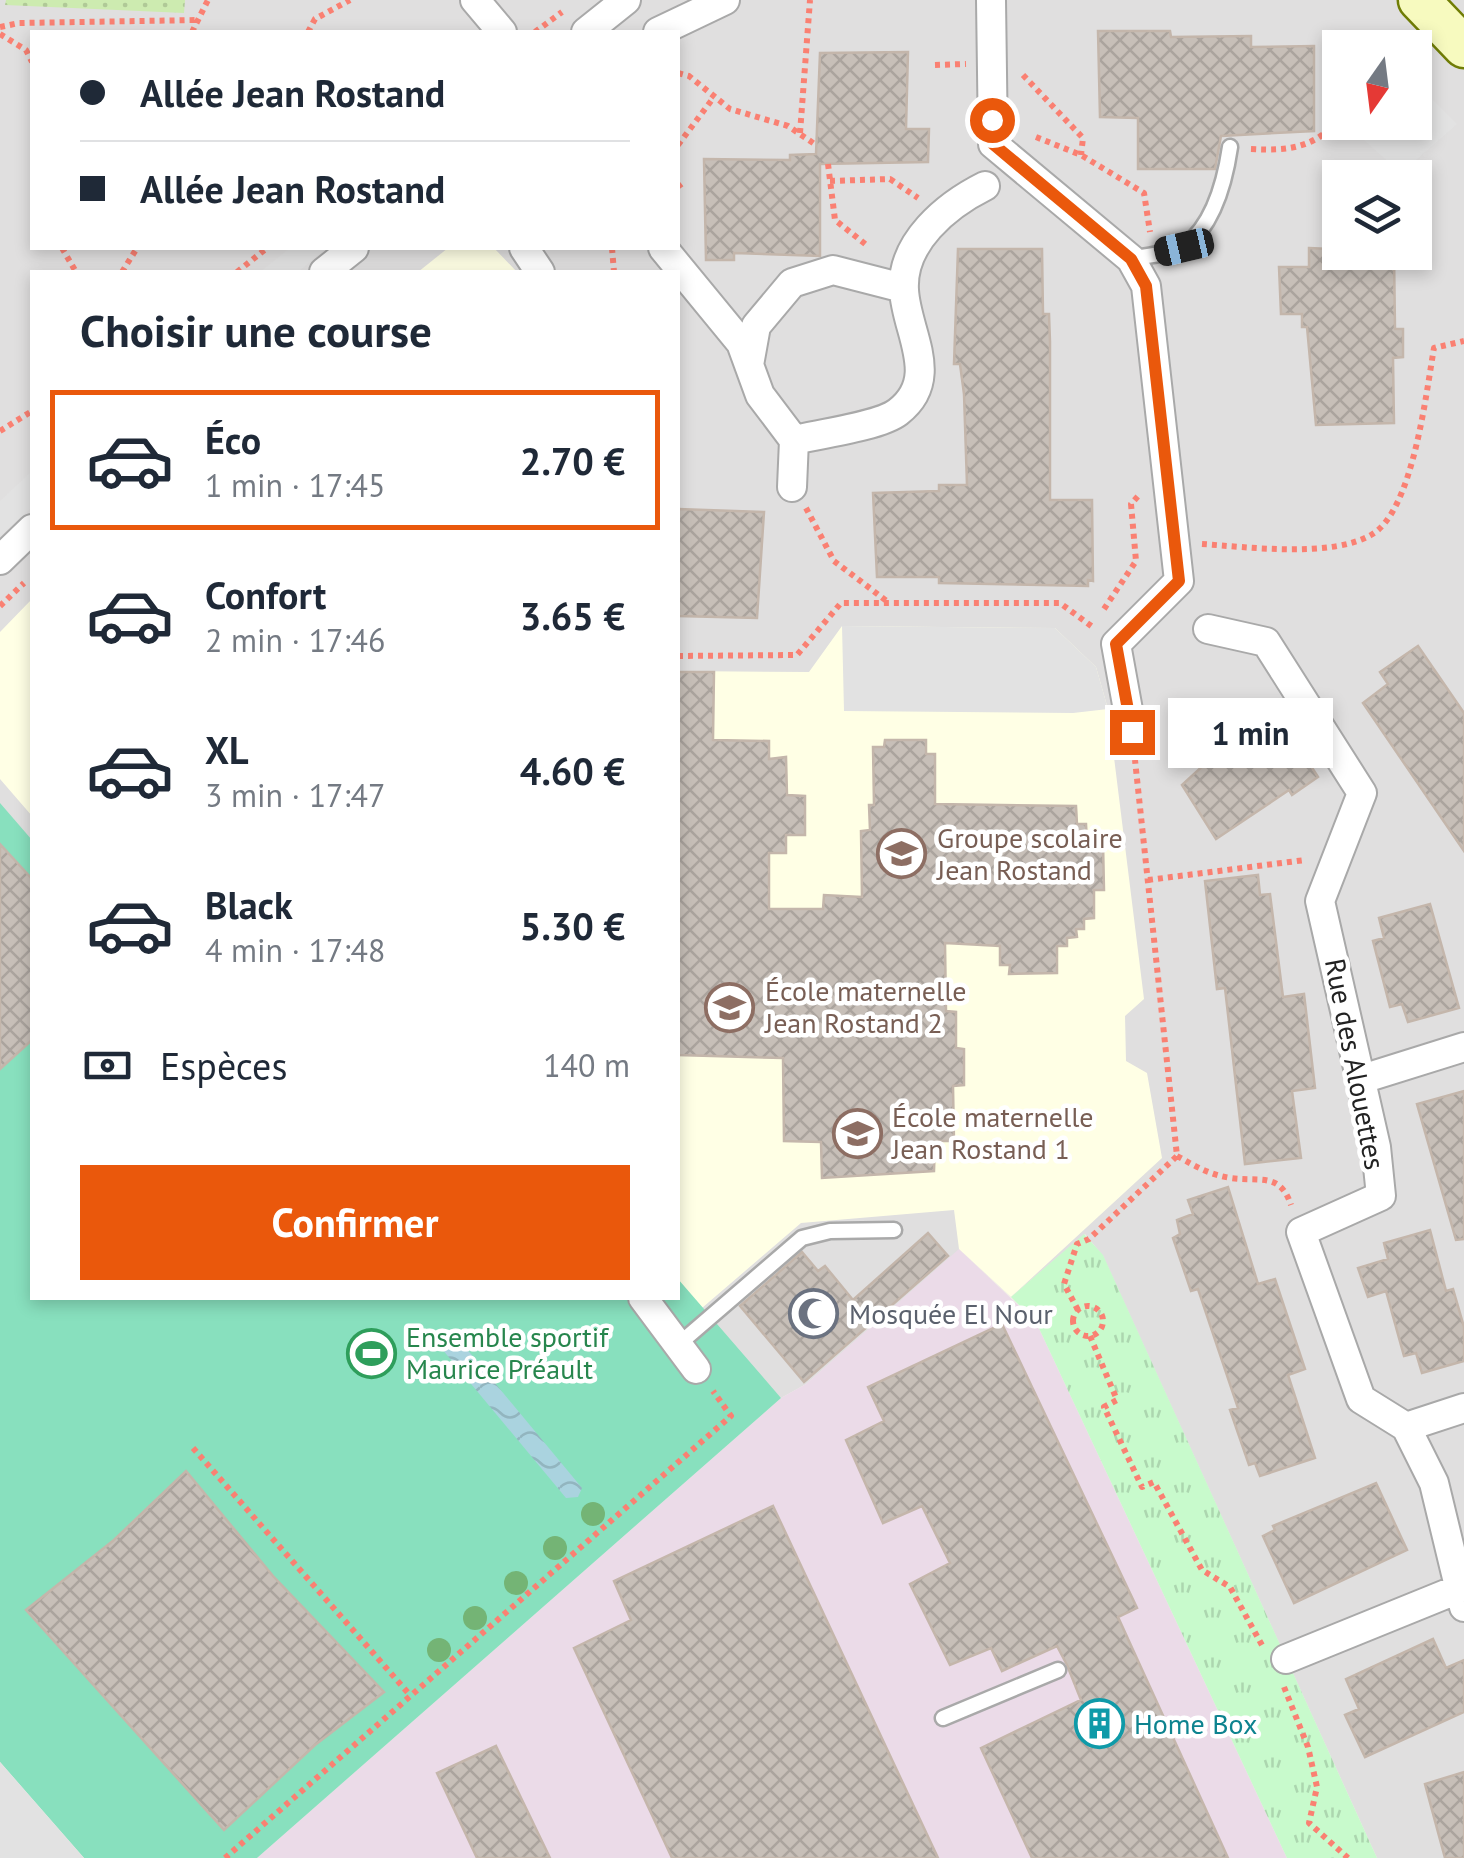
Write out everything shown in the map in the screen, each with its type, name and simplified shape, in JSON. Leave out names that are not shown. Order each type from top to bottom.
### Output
[{"type":"street","points":[[475,0],[500,30]]},
{"type":"street","points":[[588,30],[626,0]]},
{"type":"street","points":[[662,30],[724,0]]},
{"type":"street","points":[[991,0],[993,144],[1142,256],[1169,465],[1179,581],[1116,644],[1132,732]]},
{"type":"street","points":[[1419,0],[1464,46]]},
{"type":"street","points":[[889,284],[916,244],[953,202],[985,186]]},
{"type":"street","points":[[326,270],[352,250]]},
{"type":"street","points":[[665,250],[741,343],[760,395],[794,440],[792,487]]},
{"type":"street","points":[[750,365],[756,326],[792,283],[833,270],[889,284]]},
{"type":"street","points":[[794,440],[895,415],[915,396],[922,366],[889,284]]},
{"type":"street","points":[[2,558],[30,531]]},
{"type":"street","name":"Rue des Alouettes","points":[[1208,629],[1266,642],[1362,793],[1320,901],[1362,1079],[1381,1196],[1301,1232]]},
{"type":"street","points":[[1362,1079],[1464,1047]]},
{"type":"street","points":[[1280,1662],[1460,1598],[1434,1484],[1406,1427],[1361,1398],[1301,1232]]},
{"type":"street","points":[[645,1300],[696,1369]]},
{"type":"street","points":[[1406,1427],[1464,1408]]},
{"type":"lane","points":[[1142,256],[1184,247],[1208,218],[1225,182],[1230,147]]},
{"type":"lane","points":[[679,1344],[802,1238],[830,1231],[894,1230]]},
{"type":"lane","points":[[943,1718],[1058,1670]]},
{"type":"path","points":[[193,30],[208,0]]},
{"type":"path","points":[[309,30],[315,18],[350,0]]},
{"type":"path","points":[[800,134],[810,0]]},
{"type":"path","points":[[0,30],[19,23],[197,20]]},
{"type":"path","points":[[0,30],[26,50],[30,58]]},
{"type":"path","points":[[992,41],[1083,138],[1081,155]]},
{"type":"path","points":[[680,74],[689,76],[730,109],[788,126],[816,144]]},
{"type":"path","points":[[680,142],[714,97]]},
{"type":"path","points":[[992,120],[1081,155],[1144,193],[1142,256]]},
{"type":"path","points":[[1230,147],[1288,150],[1322,139]]},
{"type":"path","points":[[828,164],[835,220],[873,250],[889,284]]},
{"type":"path","points":[[830,181],[890,179],[917,195],[930,228]]},
{"type":"path","points":[[240,270],[265,250]]},
{"type":"path","points":[[1176,543],[1268,548],[1346,544],[1373,534],[1394,510],[1419,430],[1434,348],[1464,340]]},
{"type":"path","points":[[0,431],[30,412]]},
{"type":"path","points":[[1092,627],[1136,561],[1131,504],[1169,465]]},
{"type":"path","points":[[792,487],[834,560],[889,603]]},
{"type":"path","points":[[0,606],[30,577]]},
{"type":"path","points":[[680,656],[797,655],[841,603],[1060,603],[1116,644]]},
{"type":"path","points":[[1132,732],[1177,1156]]},
{"type":"path","points":[[1148,880],[1338,856]]},
{"type":"path","points":[[1177,1156],[1207,1172],[1272,1178],[1286,1188],[1301,1232]]},
{"type":"path","points":[[1177,1156],[1089,1239],[1077,1244],[1064,1284],[1078,1310],[1074,1327],[1090,1336],[1117,1400],[1104,1407],[1142,1487],[1154,1482],[1202,1570],[1230,1587],[1280,1662],[1317,1787],[1310,1823],[1348,1858]]},
{"type":"path","points":[[1078,1310],[1089,1306],[1101,1314],[1102,1328],[1090,1336]]},
{"type":"path","points":[[224,1858],[732,1416],[696,1369]]},
{"type":"path","points":[[193,1448],[410,1695]]},
{"type":"shaded area","points":[[0,0],[1464,0],[1464,1858],[1377,1858],[1103,1256],[1085,1234],[1011,1297],[960,1250],[806,1384],[781,1398],[680,1300],[680,270],[30,270],[30,1300],[0,1591]]},
{"type":"shaded area","points":[[1432,99],[1457,124],[1416,160],[1386,160],[1364,140],[1432,140]]},
{"type":"shaded area","points":[[288,250],[324,250],[300,270],[262,270]]},
{"type":"shaded area","points":[[446,250],[496,250],[515,270],[420,270]]},
{"type":"shaded area","points":[[30,473],[30,509],[0,536],[0,501]]},
{"type":"shaded area","points":[[30,601],[30,814],[0,779],[0,632]]},
{"type":"shaded area","name":"Groupe scolaire Jean Rostand","points":[[842,626],[1055,628],[1096,667],[1108,709],[1144,999],[1125,1016],[1126,1061],[1147,1073],[1162,1158],[1011,1297],[959,1249],[954,1210],[801,1223],[702,1308],[680,1282],[680,671],[809,672]]},
{"type":"shaded area","points":[[842,626],[1055,628],[1096,667],[1108,709],[1073,713],[844,711]]},
{"type":"shaded area","points":[[959,1249],[1036,1322],[1287,1858],[257,1858],[781,1398],[806,1384]]},
{"type":"shaded area","points":[[0,1762],[84,1858],[0,1858]]},
{"type":"green space","points":[[6,0],[185,0],[184,13],[5,5]]},
{"type":"green space","name":"Ensemble sportif Maurice Préault","points":[[0,803],[30,838],[30,1300],[680,1300],[680,1281],[781,1398],[257,1858],[84,1858],[0,1762]]},
{"type":"green space","points":[[1084,1234],[1103,1255],[1377,1858],[1287,1858],[1036,1322],[1011,1297]]},
{"type":"water","points":[[451,1330],[582,1488],[578,1497],[566,1498],[437,1343]]},
{"type":"building","points":[[1098,31],[1170,31],[1171,37],[1251,36],[1251,47],[1314,46],[1314,131],[1221,136],[1215,169],[1138,169],[1138,118],[1100,117]]},
{"type":"building","points":[[908,52],[906,129],[929,129],[928,162],[820,164],[820,256],[734,253],[734,260],[706,260],[704,159],[790,160],[790,155],[816,154],[820,53]]},
{"type":"building","points":[[1309,248],[1322,249],[1322,270],[1394,270],[1395,329],[1403,329],[1403,357],[1393,358],[1394,423],[1316,425],[1307,327],[1302,327],[1302,314],[1281,314],[1279,267],[1309,267]]},
{"type":"building","points":[[958,249],[1042,249],[1043,314],[1049,314],[1050,342],[1050,500],[1092,500],[1093,581],[1088,580],[1088,586],[939,583],[939,577],[877,577],[873,493],[939,491],[939,485],[967,485],[964,394],[960,364],[954,364]]},
{"type":"building","points":[[680,509],[764,512],[757,618],[680,616]]},
{"type":"building","points":[[1418,646],[1464,713],[1464,851],[1363,703],[1388,684],[1380,672]]},
{"type":"building","points":[[680,672],[714,672],[713,740],[769,741],[769,759],[786,757],[787,795],[805,796],[805,835],[786,835],[786,853],[769,853],[769,909],[823,909],[824,895],[862,897],[861,831],[870,830],[869,805],[874,805],[873,747],[884,747],[885,740],[926,740],[926,754],[935,754],[935,804],[1076,806],[1077,824],[1086,824],[1087,843],[1103,842],[1104,890],[1094,890],[1094,918],[1084,919],[1084,929],[1076,929],[1077,937],[1067,938],[1067,946],[1057,946],[1057,973],[1009,974],[1010,965],[1000,965],[1000,946],[945,943],[946,1011],[956,1012],[956,1048],[964,1049],[964,1085],[953,1086],[954,1141],[935,1141],[934,1171],[822,1178],[821,1142],[784,1141],[783,1058],[680,1055]]},
{"type":"building","points":[[1285,704],[1310,743],[1300,749],[1318,777],[1292,795],[1289,790],[1216,839],[1182,785],[1232,739]]},
{"type":"building","points":[[0,844],[30,877],[30,1042],[0,1069]]},
{"type":"building","points":[[1258,875],[1260,895],[1270,894],[1283,997],[1304,994],[1315,1088],[1292,1091],[1301,1158],[1245,1164],[1225,988],[1217,989],[1205,881]]},
{"type":"building","points":[[1430,904],[1459,1008],[1408,1022],[1402,1004],[1390,1007],[1373,941],[1384,938],[1379,918]]},
{"type":"building","points":[[1464,1091],[1464,1239],[1456,1240],[1417,1104]]},
{"type":"building","points":[[1228,1187],[1258,1284],[1275,1279],[1305,1369],[1288,1375],[1315,1458],[1260,1476],[1255,1463],[1249,1465],[1230,1410],[1238,1408],[1198,1289],[1191,1291],[1173,1238],[1180,1234],[1177,1220],[1193,1214],[1188,1200]]},
{"type":"building","points":[[1430,1230],[1446,1291],[1453,1289],[1464,1327],[1464,1361],[1422,1373],[1416,1353],[1404,1356],[1386,1291],[1368,1297],[1358,1268],[1388,1259],[1384,1243]]},
{"type":"building","name":"Mosquée El Nour","points":[[928,1233],[948,1256],[804,1382],[740,1306],[802,1252],[818,1271],[825,1266],[853,1300]]},
{"type":"building","points":[[1002,1324],[1137,1608],[1118,1617],[1228,1858],[1032,1858],[981,1748],[1081,1700],[1067,1665],[1057,1646],[1002,1671],[991,1648],[950,1665],[910,1584],[950,1563],[922,1506],[883,1523],[846,1440],[884,1421],[868,1387]]},
{"type":"building","points":[[186,1471],[273,1576],[384,1692],[315,1745],[224,1830],[26,1610],[114,1540]]},
{"type":"building","points":[[1376,1483],[1407,1550],[1294,1603],[1263,1536],[1275,1530],[1273,1526]]},
{"type":"building","points":[[773,1506],[938,1858],[672,1858],[574,1648],[631,1620],[614,1581]]},
{"type":"building","points":[[1433,1639],[1446,1668],[1464,1660],[1464,1712],[1365,1757],[1345,1715],[1359,1709],[1346,1679]]},
{"type":"building","points":[[496,1746],[550,1858],[477,1858],[437,1773]]},
{"type":"building","points":[[1464,1772],[1464,1858],[1445,1858],[1425,1784]]},
{"type":"place","name":"Groupe scolaire Jean Rostand","points":[[902,854]]},
{"type":"place","name":"École maternelle Jean Rostand 2","points":[[730,1007]]},
{"type":"place","name":"École maternelle Jean Rostand 1","points":[[857,1133]]},
{"type":"place","name":"Mosquée El Nour","points":[[814,1314]]},
{"type":"place","name":"Ensemble sportif Maurice Préault","points":[[371,1353]]},
{"type":"place","name":"Home Box","points":[[1099,1724]]},
{"type":"route","points":[[992,120],[993,144],[1131,259],[1146,286],[1174,502],[1179,581],[1116,644],[1132,732]]}]
